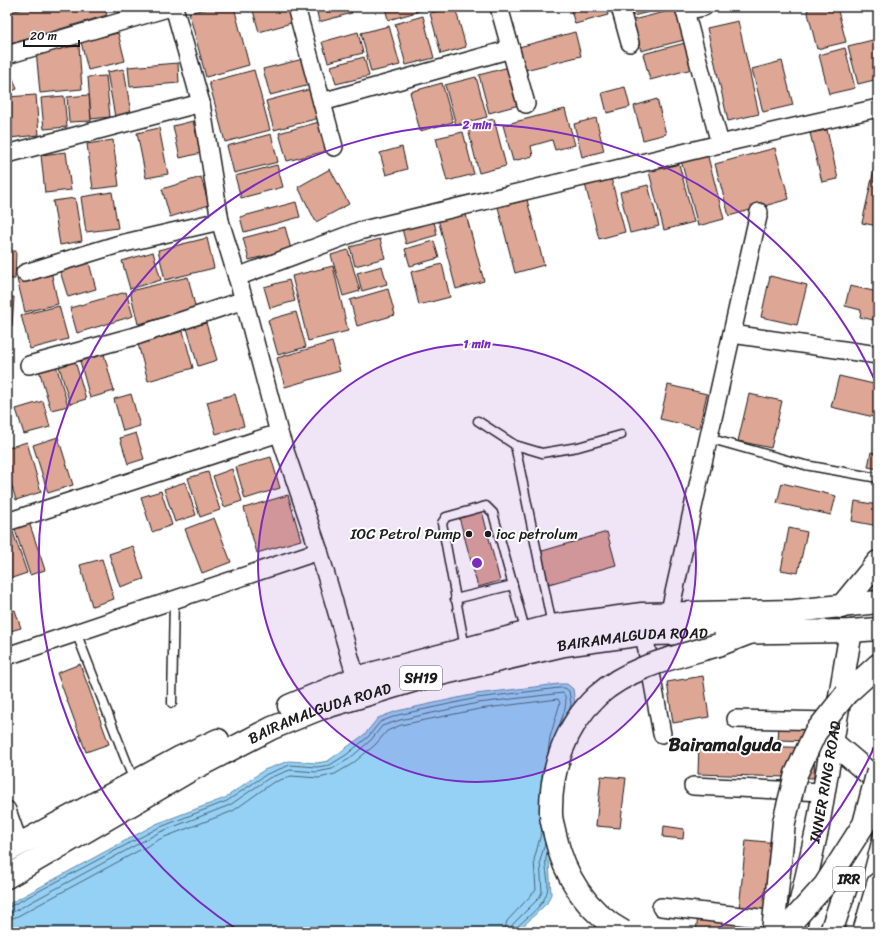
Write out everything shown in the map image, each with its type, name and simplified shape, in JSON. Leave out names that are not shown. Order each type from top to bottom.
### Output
[{"type":"main road","points":[[841,607],[878,562]]},
{"type":"main road","name":"BAIRAMALGUDA ROAD","points":[[7,877],[189,771],[272,728],[319,709],[419,679],[475,653],[526,634],[552,626],[642,614],[669,615],[794,611],[878,602]]},
{"type":"main road","name":"BAIRAMALGUDA ROAD","points":[[13,847],[181,757],[316,694],[356,678],[475,653],[564,645],[644,634],[851,631],[878,629]]},
{"type":"main road","name":"INNER RING ROAD","points":[[795,927],[818,826],[851,631]]},
{"type":"main road","points":[[624,932],[614,926],[581,897],[560,858],[551,815],[555,771],[570,729],[597,696],[633,672],[658,662],[718,645],[749,633]]},
{"type":"main road","points":[[864,824],[825,885],[788,926],[773,932],[784,822],[796,774],[816,733],[846,694],[878,665]]},
{"type":"main road","points":[[832,742],[878,781]]},
{"type":"main road","name":"IRR","points":[[831,932],[852,869],[878,771]]},
{"type":"main road","name":"IRR","points":[[864,932],[878,884]]},
{"type":"street","points":[[7,55],[173,7],[201,103],[220,221],[244,300],[279,432],[319,551],[356,678]]},
{"type":"street","points":[[296,7],[334,148]]},
{"type":"street","points":[[499,7],[526,104]]},
{"type":"street","points":[[620,7],[630,43]]},
{"type":"street","points":[[704,7],[685,9],[720,144]]},
{"type":"street","points":[[322,102],[511,49]]},
{"type":"street","points":[[7,154],[201,103]]},
{"type":"street","points":[[237,277],[359,231],[720,144],[878,108]]},
{"type":"street","points":[[669,615],[759,212]]},
{"type":"street","points":[[25,273],[116,246],[220,221]]},
{"type":"street","points":[[29,365],[139,335],[244,300]]},
{"type":"street","points":[[732,334],[878,355]]},
{"type":"street","points":[[7,522],[279,432]]},
{"type":"street","points":[[7,656],[319,551]]},
{"type":"street","points":[[644,634],[662,734]]},
{"type":"street","points":[[736,719],[836,721]]},
{"type":"street","points":[[693,786],[823,792]]},
{"type":"street","points":[[7,810],[13,847]]},
{"type":"street","points":[[662,907],[795,927]]},
{"type":"lane","points":[[478,421],[515,445],[542,453],[578,447],[621,435]]},
{"type":"lane","points":[[708,438],[805,465],[878,478]]},
{"type":"lane","points":[[515,445],[552,626]]},
{"type":"lane","points":[[475,653],[455,598],[442,523],[446,517],[486,506],[493,513],[526,634]]},
{"type":"lane","points":[[455,598],[513,585]]},
{"type":"lane","points":[[172,702],[174,599]]},
{"type":"lane","points":[[76,632],[134,782]]},
{"type":"water","points":[[567,684],[573,689],[575,705],[565,741],[559,824],[549,861],[551,894],[547,903],[517,932],[7,932],[7,905],[156,824],[225,798],[264,770],[289,761],[317,763],[328,761],[365,734],[378,718],[397,711],[476,694]]},
{"type":"building","points":[[29,7],[104,7],[107,15],[7,45],[7,13]]},
{"type":"building","points":[[213,7],[234,7],[249,65],[206,77],[189,13]]},
{"type":"building","points":[[252,7],[291,7],[295,22],[259,32]]},
{"type":"building","points":[[316,7],[350,7],[352,13],[319,22]]},
{"type":"building","points":[[385,7],[415,7],[417,12],[388,20]]},
{"type":"building","points":[[417,7],[431,7],[418,11]]},
{"type":"building","points":[[455,7],[466,47],[441,54],[430,13]]},
{"type":"building","points":[[570,7],[606,7],[608,15],[575,24]]},
{"type":"building","points":[[631,7],[669,7],[633,16]]},
{"type":"building","points":[[816,7],[837,7],[846,42],[817,49],[807,9]]},
{"type":"building","points":[[873,7],[878,7],[878,23]]},
{"type":"building","points":[[676,9],[684,40],[641,51],[633,20]]},
{"type":"building","points":[[423,16],[434,58],[406,65],[395,24]]},
{"type":"building","points":[[738,21],[759,114],[728,121],[707,28]]},
{"type":"building","points":[[389,26],[400,65],[371,72],[361,33]]},
{"type":"building","points":[[358,32],[363,53],[328,62],[322,42]]},
{"type":"building","points":[[575,32],[581,56],[525,70],[519,47]]},
{"type":"building","points":[[118,33],[125,61],[88,70],[81,42]]},
{"type":"building","points":[[877,39],[878,79],[858,84],[848,46]]},
{"type":"building","points":[[685,43],[692,69],[650,80],[643,54]]},
{"type":"building","points":[[79,46],[82,89],[40,93],[36,50]]},
{"type":"building","points":[[845,48],[855,88],[829,94],[819,55]]},
{"type":"building","points":[[364,57],[369,76],[336,84],[331,66]]},
{"type":"building","points":[[303,59],[310,85],[270,95],[263,69]]},
{"type":"building","points":[[782,61],[793,105],[763,112],[752,69]]},
{"type":"building","points":[[7,63],[17,89],[7,93]]},
{"type":"building","points":[[178,63],[179,83],[130,87],[128,67]]},
{"type":"building","points":[[509,67],[519,105],[489,113],[479,75]]},
{"type":"building","points":[[124,69],[131,114],[115,117],[107,72]]},
{"type":"building","points":[[254,70],[270,130],[225,142],[209,82]]},
{"type":"building","points":[[106,76],[110,117],[91,119],[88,77]]},
{"type":"building","points":[[476,77],[487,117],[456,125],[445,85]]},
{"type":"building","points":[[442,83],[453,122],[420,131],[410,92]]},
{"type":"building","points":[[625,87],[630,107],[607,113],[602,93]]},
{"type":"building","points":[[311,89],[319,118],[274,130],[266,101]]},
{"type":"building","points":[[36,95],[39,135],[9,138],[7,97]]},
{"type":"building","points":[[89,95],[91,121],[69,122],[67,97]]},
{"type":"building","points":[[64,96],[67,127],[44,129],[41,98]]},
{"type":"building","points":[[657,99],[666,134],[643,140],[634,106]]},
{"type":"building","points":[[565,109],[575,145],[555,150],[552,140],[531,146],[533,156],[513,161],[503,125]]},
{"type":"building","points":[[596,118],[604,151],[582,157],[574,124]]},
{"type":"building","points":[[494,119],[506,166],[479,173],[467,125]]},
{"type":"building","points":[[193,121],[201,153],[180,158],[173,126]]},
{"type":"building","points":[[319,122],[327,151],[287,161],[279,133]]},
{"type":"building","points":[[159,128],[168,174],[146,178],[137,133]]},
{"type":"building","points":[[827,130],[838,179],[822,182],[810,133]]},
{"type":"building","points":[[463,132],[474,174],[447,181],[436,138]]},
{"type":"building","points":[[271,134],[278,162],[234,173],[227,146]]},
{"type":"building","points":[[113,140],[119,186],[93,189],[87,144]]},
{"type":"building","points":[[402,147],[407,169],[386,175],[380,153]]},
{"type":"building","points":[[775,148],[789,199],[729,216],[715,164]]},
{"type":"building","points":[[66,152],[71,190],[45,193],[41,155]]},
{"type":"building","points":[[707,153],[724,219],[698,226],[681,160]]},
{"type":"building","points":[[679,164],[694,222],[664,230],[649,172]]},
{"type":"building","points":[[277,165],[283,187],[241,198],[235,176]]},
{"type":"building","points":[[875,165],[878,165],[878,226],[862,223]]},
{"type":"building","points":[[330,169],[349,204],[316,222],[298,187]]},
{"type":"building","points":[[201,177],[209,205],[170,217],[162,189]]},
{"type":"building","points":[[611,178],[625,232],[599,239],[585,184]]},
{"type":"building","points":[[648,185],[659,226],[630,233],[620,192]]},
{"type":"building","points":[[112,192],[118,228],[86,232],[81,197]]},
{"type":"building","points":[[75,198],[82,241],[60,245],[53,201]]},
{"type":"building","points":[[527,200],[544,265],[515,273],[498,207]]},
{"type":"building","points":[[296,202],[300,217],[244,232],[240,217]]},
{"type":"building","points":[[465,211],[484,281],[456,289],[438,219]]},
{"type":"building","points":[[433,217],[437,235],[406,244],[401,225]]},
{"type":"building","points":[[285,227],[291,249],[249,260],[243,238]]},
{"type":"building","points":[[207,238],[214,268],[165,280],[158,250]]},
{"type":"building","points":[[380,239],[385,258],[355,266],[350,247]]},
{"type":"building","points":[[434,241],[439,258],[410,266],[405,249]]},
{"type":"building","points":[[348,250],[360,291],[343,296],[331,255]]},
{"type":"building","points":[[7,251],[16,251],[15,279],[7,279]]},
{"type":"building","points":[[153,252],[161,280],[130,289],[122,261]]},
{"type":"building","points":[[88,259],[96,289],[68,297],[59,268]]},
{"type":"building","points":[[442,264],[450,297],[419,305],[411,272]]},
{"type":"building","points":[[333,266],[348,331],[308,341],[292,276]]},
{"type":"building","points":[[382,266],[387,284],[362,291],[357,273]]},
{"type":"building","points":[[51,271],[58,304],[25,312],[17,279]]},
{"type":"building","points":[[770,276],[807,285],[797,325],[761,317]]},
{"type":"building","points":[[188,277],[196,310],[138,324],[130,291]]},
{"type":"building","points":[[289,280],[295,301],[270,308],[264,287]]},
{"type":"building","points":[[850,286],[878,292],[878,321],[860,317],[861,310],[845,306]]},
{"type":"building","points":[[388,289],[395,315],[357,326],[350,300]]},
{"type":"building","points":[[126,292],[133,316],[77,333],[70,308]]},
{"type":"building","points":[[7,297],[14,297],[12,326],[7,325]]},
{"type":"building","points":[[59,306],[68,339],[30,349],[21,315]]},
{"type":"building","points":[[296,312],[306,347],[278,355],[268,320]]},
{"type":"building","points":[[206,323],[217,360],[198,366],[187,328]]},
{"type":"building","points":[[183,331],[193,368],[148,381],[138,344]]},
{"type":"building","points":[[332,342],[340,371],[285,387],[277,358]]},
{"type":"building","points":[[104,354],[114,391],[90,398],[80,361]]},
{"type":"building","points":[[75,361],[86,399],[70,404],[59,366]]},
{"type":"building","points":[[56,365],[68,406],[51,410],[39,370]]},
{"type":"building","points":[[839,376],[878,385],[878,418],[831,407]]},
{"type":"building","points":[[668,385],[707,394],[699,428],[660,419]]},
{"type":"building","points":[[131,394],[140,426],[123,431],[114,399]]},
{"type":"building","points":[[235,394],[244,426],[216,434],[207,402]]},
{"type":"building","points":[[749,394],[782,401],[771,448],[738,441]]},
{"type":"building","points":[[43,401],[50,427],[24,434],[16,409]]},
{"type":"building","points":[[136,433],[144,459],[128,464],[120,438]]},
{"type":"building","points":[[58,437],[73,485],[48,493],[33,445]]},
{"type":"building","points":[[27,442],[41,492],[16,500],[7,470],[7,448]]},
{"type":"building","points":[[871,452],[878,454],[878,469],[868,467]]},
{"type":"building","points":[[271,457],[280,488],[245,499],[236,467]]},
{"type":"building","points":[[232,469],[242,501],[224,507],[213,476]]},
{"type":"building","points":[[208,472],[220,510],[200,517],[188,478]]},
{"type":"building","points":[[185,482],[196,515],[175,522],[164,489]]},
{"type":"building","points":[[782,483],[836,496],[831,515],[777,503]]},
{"type":"building","points":[[161,491],[172,525],[152,532],[141,497]]},
{"type":"building","points":[[7,493],[11,506],[7,507]]},
{"type":"building","points":[[288,495],[301,540],[257,553],[244,508]]},
{"type":"building","points":[[855,501],[878,505],[878,526],[852,521]]},
{"type":"building","points":[[482,511],[500,581],[478,587],[459,517]]},
{"type":"building","points":[[214,518],[231,562],[202,573],[185,529]]},
{"type":"building","points":[[29,522],[45,570],[30,575],[14,527]]},
{"type":"building","points":[[789,528],[807,532],[798,573],[781,570]]},
{"type":"building","points":[[13,532],[27,573],[9,579],[7,571],[7,535]]},
{"type":"building","points":[[607,532],[616,565],[549,584],[539,552]]},
{"type":"building","points":[[133,546],[144,579],[120,587],[109,554]]},
{"type":"building","points":[[102,559],[114,599],[92,606],[80,565]]},
{"type":"building","points":[[15,610],[21,628],[7,632],[7,612]]},
{"type":"building","points":[[80,664],[109,744],[86,752],[57,673]]},
{"type":"building","points":[[703,676],[709,717],[673,723],[667,682]]},
{"type":"building","points":[[779,725],[810,725],[810,741],[778,740]]},
{"type":"building","points":[[699,744],[815,748],[814,778],[698,774]]},
{"type":"building","points":[[601,776],[626,778],[620,828],[596,826]]},
{"type":"building","points":[[664,826],[684,829],[683,839],[663,837]]},
{"type":"building","points":[[746,840],[788,844],[781,913],[739,909]]},
{"type":"building","points":[[698,916],[783,924],[782,932],[696,932]]},
{"type":"place","name":"IOC Petrol Pump","points":[[469,534]]},
{"type":"place","name":"ioc petrolum","points":[[488,534]]},
{"type":"district","name":"Bairamalguda","points":[[725,744]]}]
